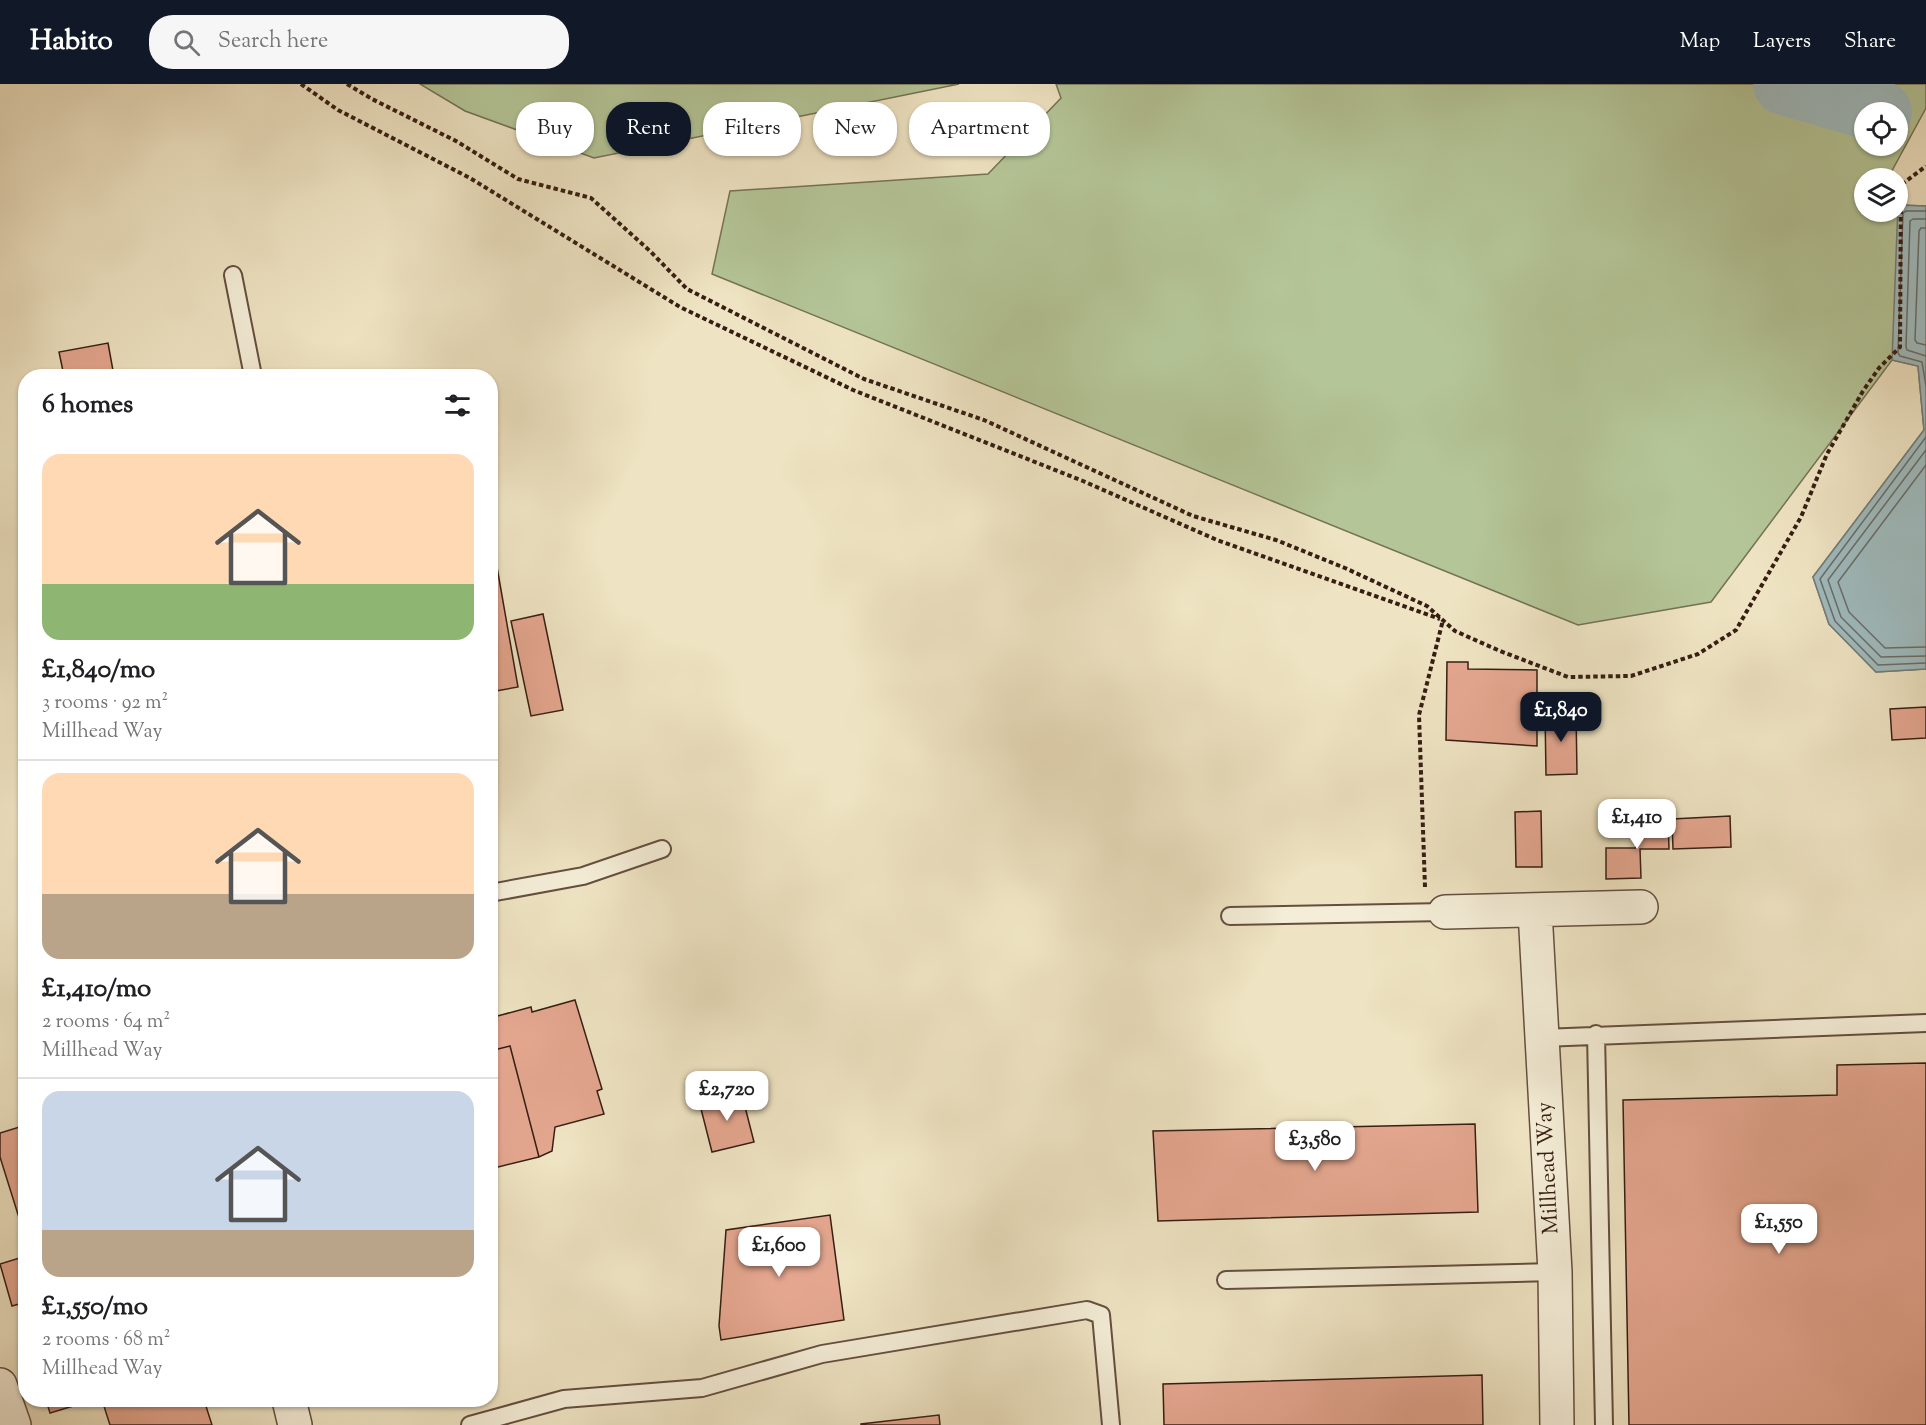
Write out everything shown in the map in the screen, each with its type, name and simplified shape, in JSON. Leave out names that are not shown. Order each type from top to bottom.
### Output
[{"type":"street","points":[[1445,912],[1641,907]]},
{"type":"street","name":"Millhead Way","points":[[1535,911],[1555,1272],[1557,1425]]},
{"type":"street","points":[[0,1385],[14,1425]]},
{"type":"street","points":[[291,1407],[295,1425]]},
{"type":"lane","points":[[233,274],[252,369]]},
{"type":"lane","points":[[498,892],[583,876],[662,849]]},
{"type":"lane","points":[[1230,916],[1445,912]]},
{"type":"lane","points":[[1542,1038],[1596,1034],[1926,1023]]},
{"type":"lane","points":[[1596,1034],[1604,1425]]},
{"type":"lane","points":[[1226,1280],[1555,1272]]},
{"type":"lane","points":[[470,1425],[564,1399],[702,1388],[822,1354],[1087,1310],[1101,1315],[1111,1425]]},
{"type":"path","points":[[301,84],[338,110],[470,178],[680,307],[853,390],[1083,481],[1217,540],[1443,620]]},
{"type":"path","points":[[347,84],[456,141],[518,179],[591,198],[651,252],[687,289],[864,379],[984,420],[1193,516],[1276,540],[1346,568],[1428,606],[1455,631],[1568,677],[1630,676],[1698,654],[1736,630],[1801,517],[1827,454],[1863,391],[1879,368],[1900,347],[1901,185],[1926,166]]},
{"type":"path","points":[[1443,620],[1419,715],[1425,890],[1445,912]]},
{"type":"green space","points":[[420,84],[959,84],[870,102],[813,102],[813,114],[801,116],[801,102],[703,102],[703,136],[691,138],[691,102],[606,102],[606,156],[594,158],[589,156],[594,156],[594,102],[516,102],[516,130],[465,111]]},
{"type":"green space","points":[[1056,84],[1926,84],[1926,108],[1908,141],[1908,102],[1854,102],[1854,156],[1900,156],[1893,168],[1854,168],[1854,222],[1908,222],[1908,205],[1926,206],[1926,669],[1876,672],[1829,624],[1813,577],[1924,430],[1918,366],[1892,360],[1711,602],[1578,625],[712,274],[730,191],[988,174],[1005,156],[1050,156],[1050,109],[1061,98]]},
{"type":"water","points":[[1908,205],[1926,206],[1926,669],[1876,672],[1829,624],[1813,577],[1924,430],[1918,366],[1892,360],[1897,222],[1908,222]]},
{"type":"building","points":[[108,343],[113,369],[63,369],[59,352]]},
{"type":"building","points":[[498,573],[518,687],[498,691]]},
{"type":"building","points":[[543,614],[563,710],[531,716],[511,621]]},
{"type":"building","points":[[1447,662],[1468,662],[1468,669],[1537,670],[1537,746],[1446,740]]},
{"type":"building","points":[[1926,707],[1926,738],[1892,740],[1890,709]]},
{"type":"building","points":[[1576,711],[1577,774],[1546,775],[1545,712]]},
{"type":"building","points":[[1541,811],[1542,867],[1516,867],[1515,812]]},
{"type":"building","points":[[1730,816],[1731,847],[1673,849],[1672,819]]},
{"type":"building","points":[[1668,820],[1669,849],[1640,849],[1641,878],[1606,879],[1606,848],[1636,848],[1635,821]]},
{"type":"building","points":[[575,1000],[602,1089],[597,1091],[604,1114],[555,1127],[552,1151],[539,1157],[510,1046],[498,1049],[498,1016],[531,1007],[532,1012]]},
{"type":"building","points":[[510,1046],[539,1157],[498,1167],[498,1049]]},
{"type":"building","points":[[1926,1063],[1926,1425],[1629,1425],[1623,1100],[1837,1095],[1837,1065]]},
{"type":"building","points":[[741,1091],[754,1142],[712,1152],[699,1101]]},
{"type":"building","points":[[1475,1124],[1478,1212],[1158,1221],[1153,1131]]},
{"type":"building","points":[[18,1127],[18,1214],[0,1157],[0,1133]]},
{"type":"building","points":[[830,1215],[844,1320],[721,1340],[719,1326],[726,1230]]},
{"type":"building","points":[[18,1258],[18,1304],[12,1306],[0,1264]]},
{"type":"building","points":[[1482,1375],[1483,1425],[1164,1425],[1163,1384]]},
{"type":"building","points":[[48,1407],[70,1407],[50,1413]]},
{"type":"building","points":[[104,1407],[206,1407],[212,1425],[110,1425]]},
{"type":"building","points":[[939,1415],[940,1425],[861,1425],[861,1424]]},
{"type":"waterway","points":[[1784,84],[1854,104]]}]
